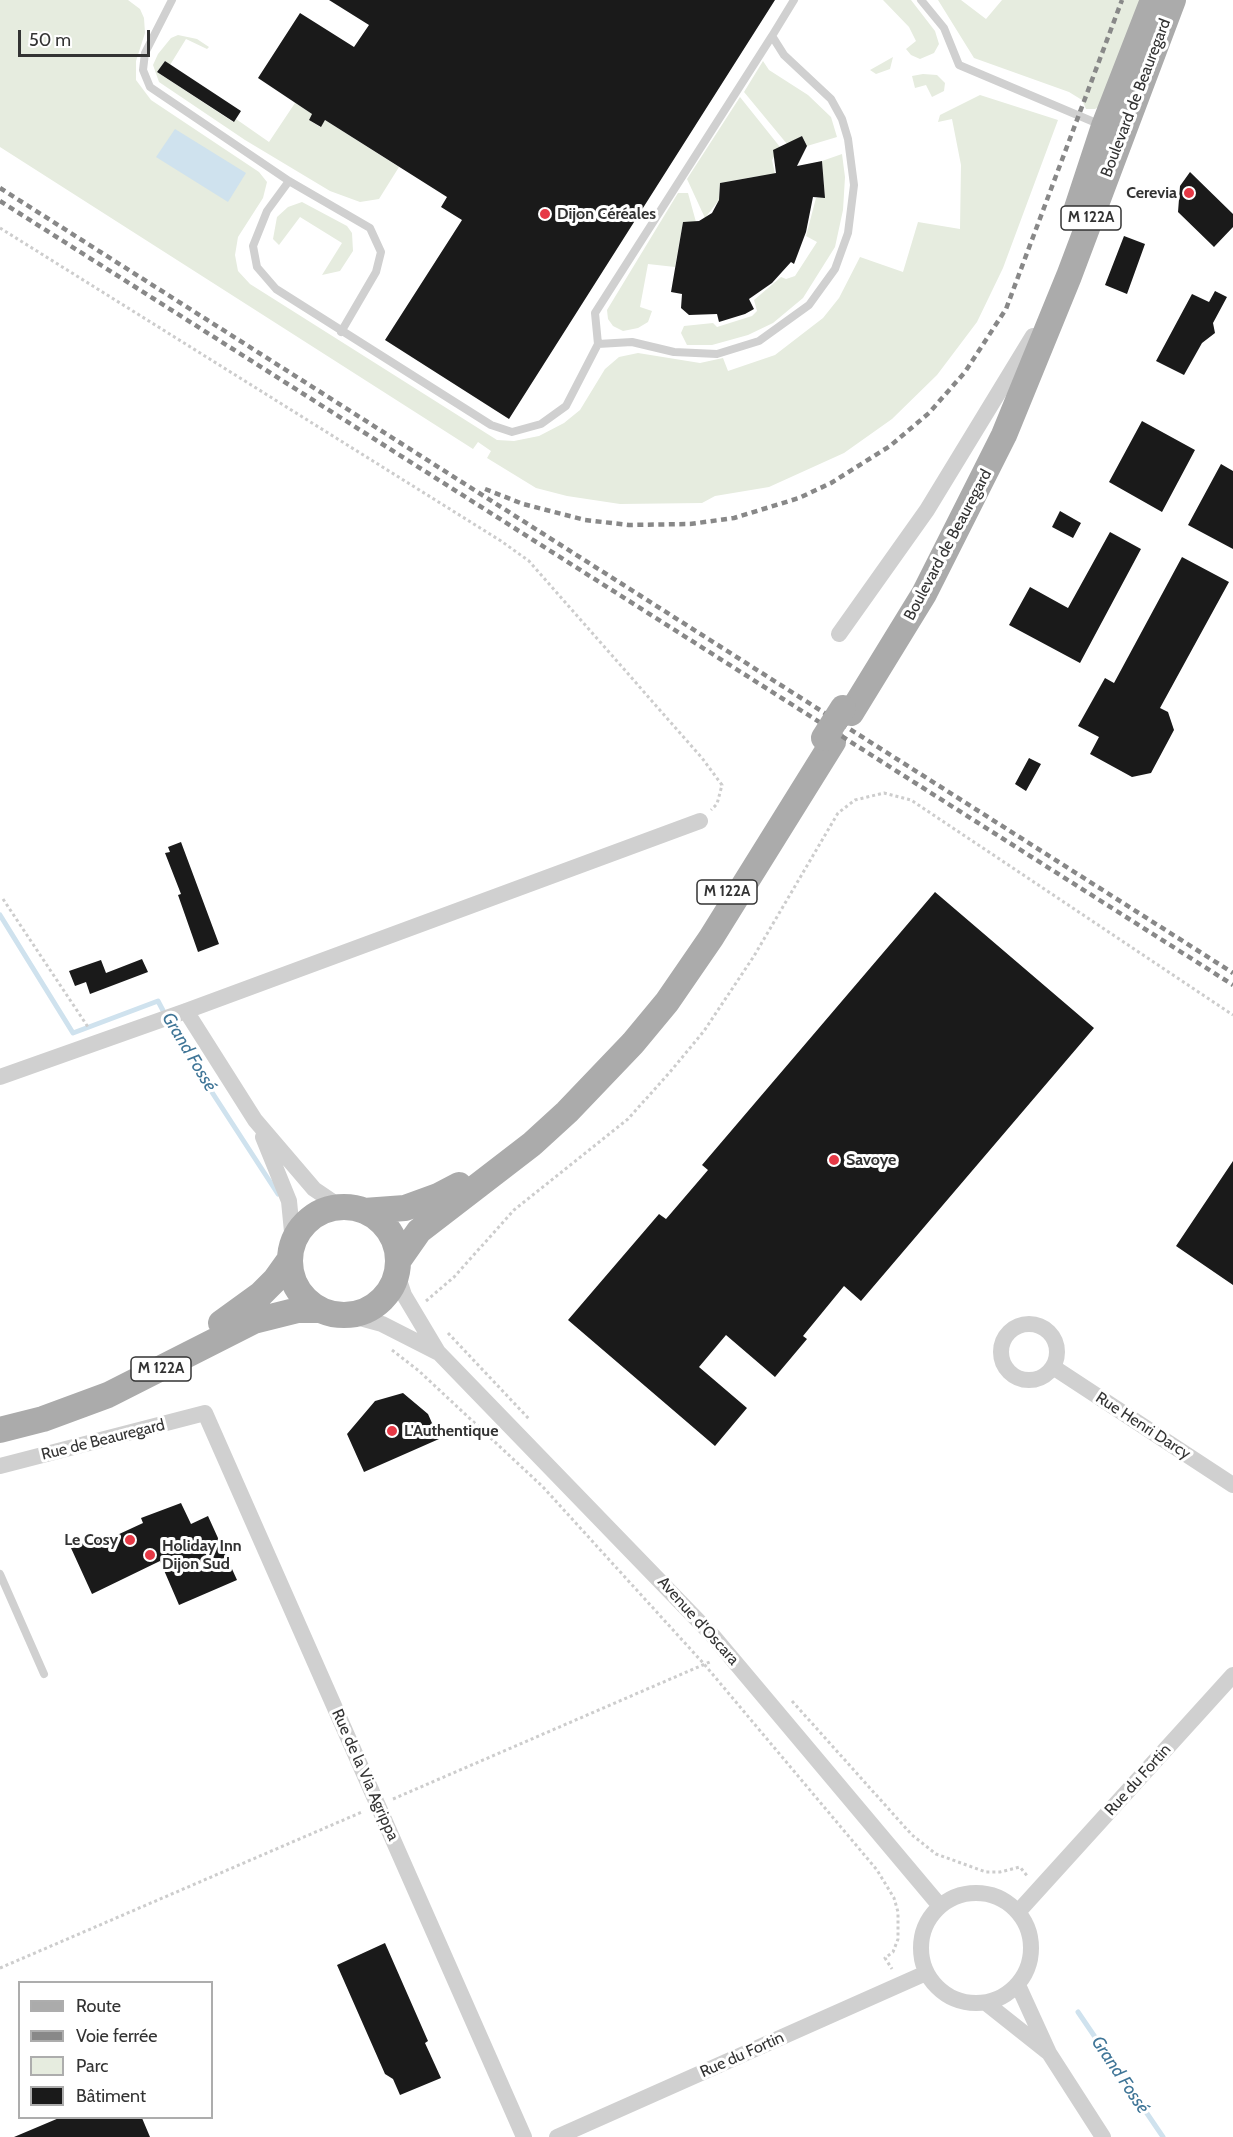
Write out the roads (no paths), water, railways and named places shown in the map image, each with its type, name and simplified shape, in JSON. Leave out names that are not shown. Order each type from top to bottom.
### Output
[{"type":"main road","name":"Boulevard de Beauregard","points":[[847,711],[916,590],[961,503],[1007,405],[1033,336],[1104,126],[1153,0]]},
{"type":"main road","name":"Boulevard de Beauregard","points":[[627,1042],[681,965],[924,594],[1004,435],[1068,276],[1173,0]]},
{"type":"main road","name":"M 122A","points":[[353,1209],[405,1208],[438,1196],[460,1184],[556,1107],[627,1042]]},
{"type":"main road","name":"M 122A","points":[[397,1268],[419,1231],[532,1144],[567,1112],[627,1042]]},
{"type":"main road","points":[[353,1209],[386,1226],[393,1237],[397,1268],[388,1292],[371,1308],[349,1315],[336,1315],[320,1310],[308,1302],[296,1287],[291,1250],[310,1219],[322,1211],[353,1209]]},
{"type":"main road","name":"M 122A","points":[[0,1419],[86,1392],[181,1346],[228,1318],[261,1294],[275,1280],[291,1250]]},
{"type":"main road","name":"M 122A","points":[[0,1430],[43,1419],[108,1395],[254,1321],[298,1310],[320,1310]]},
{"type":"street","points":[[839,634],[927,510],[1033,336]]},
{"type":"street","points":[[0,1077],[186,1011],[700,820]]},
{"type":"street","points":[[186,1011],[255,1120],[314,1189],[353,1209]]},
{"type":"street","points":[[255,1120],[286,1191],[292,1218],[291,1250]]},
{"type":"street","name":"Avenue d'Oscara","points":[[397,1268],[413,1311],[438,1352],[713,1636],[940,1906]]},
{"type":"street","name":"Avenue d'Oscara","points":[[349,1315],[373,1320],[438,1352]]},
{"type":"street","name":"Rue Henri Darcy","points":[[1053,1367],[1233,1485]]},
{"type":"street","name":"Rue de Beauregard","points":[[0,1466],[205,1413]]},
{"type":"street","name":"Rue de la Via Agrippa","points":[[205,1413],[524,2137]]},
{"type":"street","name":"Rue du Fortin","points":[[1018,1912],[1233,1675]]},
{"type":"street","points":[[983,1892],[999,1897],[1018,1912],[1030,1934],[1032,1952],[1028,1970],[1018,1985],[1004,1996],[986,2003],[968,2003],[951,1997],[936,1986],[926,1973],[921,1954],[921,1937],[927,1921],[940,1906],[950,1898],[966,1893],[983,1892]]},
{"type":"street","name":"Rue du Fortin","points":[[557,2137],[926,1973]]},
{"type":"street","points":[[1018,1985],[1049,2053],[1103,2137]]},
{"type":"street","points":[[986,2003],[1049,2053]]},
{"type":"lane","points":[[172,0],[145,53],[143,70],[150,87],[289,181],[370,228],[381,252],[376,272],[341,332]]},
{"type":"lane","points":[[289,181],[267,211],[253,246],[257,267],[276,289],[491,425],[512,432],[541,424],[566,406],[598,344],[595,314],[794,0]]},
{"type":"lane","points":[[921,0],[944,28],[959,65],[1104,126]]},
{"type":"lane","points":[[598,344],[632,342],[674,352],[717,354],[759,341],[809,305],[834,268],[848,233],[854,185],[848,139],[842,119],[831,99],[784,55],[772,36]]},
{"type":"lane","points":[[0,1574],[44,1674]]},
{"type":"water","points":[[175,129],[246,173],[228,202],[156,157]]},
{"type":"waterway","name":"Grand Fossé","points":[[0,915],[73,1033],[158,1001],[180,1043],[278,1194]]},
{"type":"waterway","name":"Grand Fossé","points":[[1078,2012],[1163,2137]]},
{"type":"railway","points":[[485,489],[523,504],[585,520],[629,525],[690,524],[734,518],[799,498],[831,483],[890,446],[929,413],[965,372],[1006,309],[1122,0]]},
{"type":"railway","points":[[0,188],[1233,973]]},
{"type":"railway","points":[[0,201],[1233,985]]},
{"type":"place","name":"Cerevia","points":[[1189,193]]},
{"type":"place","name":"Dijon Céréales","points":[[545,214]]},
{"type":"place","name":"Savoye","points":[[834,1160]]},
{"type":"place","name":"L'Authentique","points":[[392,1431]]},
{"type":"place","name":"Le Cosy","points":[[130,1540]]},
{"type":"place","name":"Holiday Inn Dijon Sud","points":[[150,1555]]}]
